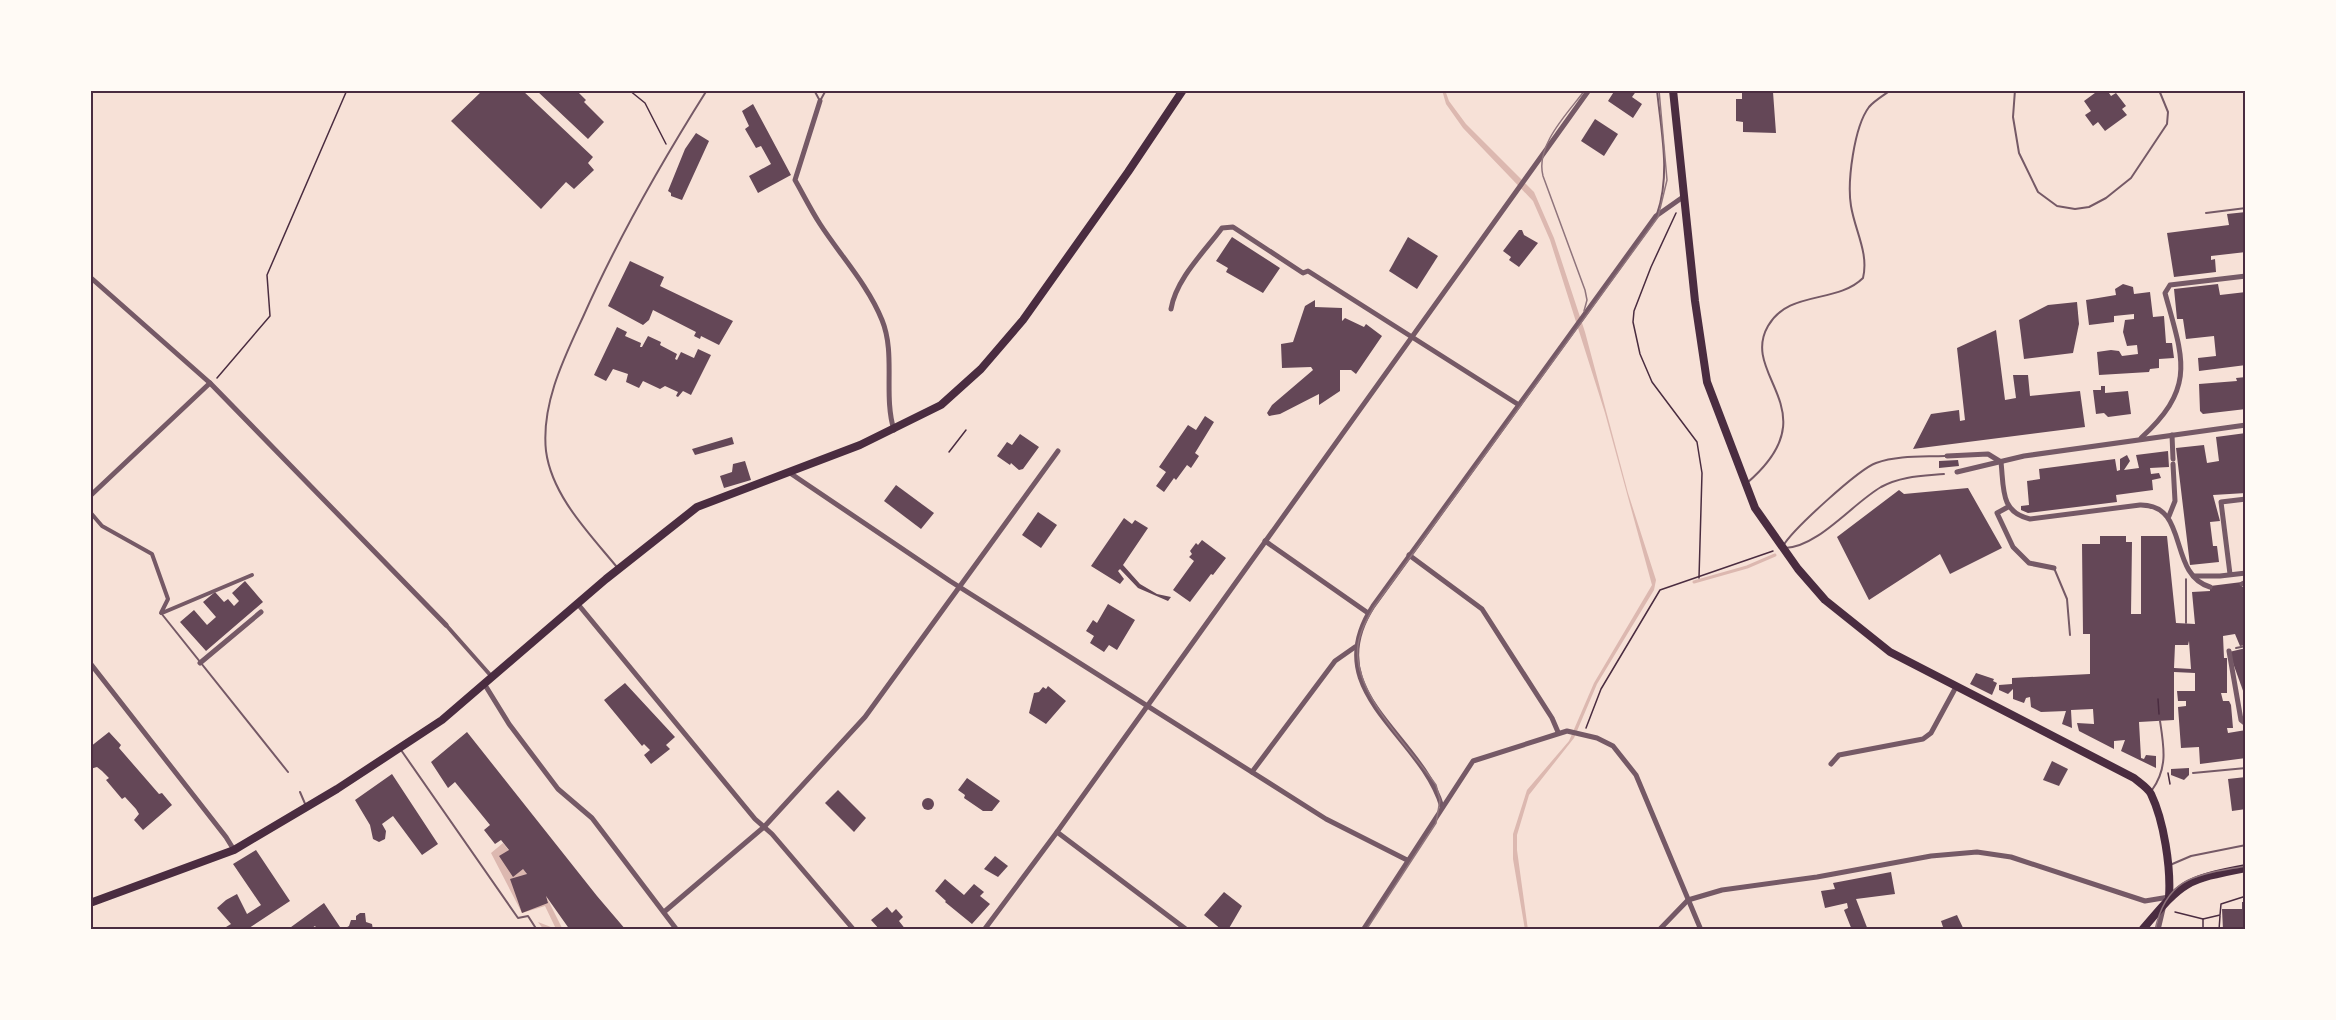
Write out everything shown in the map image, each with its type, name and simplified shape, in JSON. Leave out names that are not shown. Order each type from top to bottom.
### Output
[{"type":"main road","points":[[90,903],[234,850],[307,807],[442,720],[618,568],[697,507],[894,430],[941,405],[999,349],[1077,246],[1183,90]]},
{"type":"main road","points":[[1673,90],[1683,197],[1707,382],[1744,485],[1755,508],[1782,548],[1825,600],[1869,637],[1913,666],[2134,778],[2151,792],[2168,866],[2169,897]]},
{"type":"main road","points":[[2142,930],[2169,897],[2197,878],[2246,868]]},
{"type":"street","points":[[984,930],[1058,832],[1146,705],[1589,90]]},
{"type":"street","points":[[820,101],[795,180],[819,223],[861,283],[883,321],[887,348],[889,415],[894,430]]},
{"type":"street","points":[[1442,807],[1435,787],[1366,692],[1357,670],[1355,647],[1368,613],[1656,216],[1683,197]]},
{"type":"street","points":[[1171,309],[1173,299],[1183,280],[1227,226],[1303,273],[1308,271],[1519,405]]},
{"type":"street","points":[[2140,439],[2156,424],[2180,388],[2182,369],[2180,352],[2165,293],[2170,285],[2246,276]]},
{"type":"street","points":[[90,277],[212,381],[446,625],[493,678]]},
{"type":"street","points":[[90,496],[212,381]]},
{"type":"street","points":[[1957,472],[2024,456],[2246,425]]},
{"type":"street","points":[[2169,516],[2175,501],[2172,435]]},
{"type":"street","points":[[664,912],[764,827],[865,717],[1058,451]]},
{"type":"street","points":[[1947,456],[1988,454],[2001,462],[2008,507],[2015,516],[2030,519],[2140,505],[2156,506],[2169,516],[2186,569],[2210,587]]},
{"type":"street","points":[[789,472],[960,587],[1331,822],[1407,860]]},
{"type":"street","points":[[2230,574],[2221,502],[2246,499]]},
{"type":"street","points":[[2008,507],[1997,513],[2013,547],[2029,562],[2054,568]]},
{"type":"street","points":[[90,512],[102,526],[152,554],[168,599],[161,613]]},
{"type":"street","points":[[1265,541],[1368,613]]},
{"type":"street","points":[[1409,555],[1482,609],[1552,718],[1558,732]]},
{"type":"street","points":[[2194,576],[2246,573]]},
{"type":"street","points":[[161,613],[252,575]]},
{"type":"street","points":[[577,603],[754,819],[764,827],[854,930]]},
{"type":"street","points":[[200,663],[261,612]]},
{"type":"street","points":[[1252,772],[1335,662],[1355,647]]},
{"type":"street","points":[[2230,650],[2240,714],[2242,722],[2246,724]]},
{"type":"street","points":[[90,663],[234,850]]},
{"type":"street","points":[[485,685],[509,724],[558,789],[592,818],[677,930]]},
{"type":"street","points":[[1831,764],[1839,754],[1923,739],[1931,733],[1956,687]]},
{"type":"street","points":[[1363,930],[1473,761],[1567,731],[1597,738],[1613,746],[1636,776],[1701,930]]},
{"type":"street","points":[[1058,832],[1187,930]]},
{"type":"street","points":[[1659,930],[1688,900],[1722,890],[1817,877],[1931,856],[1977,852],[2011,857],[2145,901],[2169,897],[2158,930]]},
{"type":"lane","points":[[618,568],[575,516],[550,466],[546,451],[552,394],[560,369],[600,276],[654,178],[707,90]]},
{"type":"lane","points":[[814,90],[820,101]]},
{"type":"lane","points":[[820,101],[826,90]]},
{"type":"lane","points":[[1656,216],[1662,194],[1664,173],[1657,90]]},
{"type":"lane","points":[[1744,485],[1781,442],[1785,418],[1779,395],[1762,356],[1762,340],[1768,324],[1799,301],[1855,286],[1863,278],[1865,255],[1851,205],[1852,170],[1859,126],[1869,106],[1891,90]]},
{"type":"lane","points":[[2015,90],[2013,117],[2019,153],[2038,192],[2057,206],[2075,209],[2089,207],[2106,198],[2131,178],[2167,124],[2168,112],[2158,90]]},
{"type":"lane","points":[[2206,213],[2246,208]]},
{"type":"lane","points":[[1782,548],[1800,525],[1868,466],[1892,459],[1947,456]]},
{"type":"lane","points":[[1782,548],[1797,548],[1883,486],[1908,477],[1944,474]]},
{"type":"lane","points":[[2054,568],[2067,599],[2070,635]]},
{"type":"lane","points":[[161,613],[288,772]]},
{"type":"lane","points":[[2236,648],[2246,646]]},
{"type":"lane","points":[[2151,792],[2161,777],[2165,755],[2160,721]]},
{"type":"lane","points":[[399,747],[518,918],[528,916],[537,930]]},
{"type":"lane","points":[[2193,773],[2246,768]]},
{"type":"lane","points":[[300,792],[307,807]]},
{"type":"lane","points":[[2168,866],[2191,856],[2246,845]]},
{"type":"path","points":[[212,381],[270,316],[267,275],[347,90]]},
{"type":"path","points":[[629,90],[645,103],[660,128],[667,147]]},
{"type":"path","points":[[1676,212],[1651,267],[1634,311],[1633,322],[1640,354],[1652,382],[1696,442],[1702,472],[1699,578]]},
{"type":"path","points":[[949,452],[966,430]]},
{"type":"path","points":[[1582,734],[1600,689],[1660,590],[1782,548]]},
{"type":"path","points":[[2186,591],[2186,623]]},
{"type":"path","points":[[2158,699],[2160,721]]},
{"type":"path","points":[[2219,930],[2221,904],[2246,896]]},
{"type":"path","points":[[2175,912],[2203,919],[2220,915]]},
{"type":"path","points":[[2203,919],[2203,930]]},
{"type":"shaded area","points":[[1442,90],[1445,90],[1449,101],[1466,124],[1534,192],[1554,238],[1585,332],[1628,493],[1656,580],[1654,590],[1597,684],[1574,738],[1529,795],[1517,835],[1528,930],[1525,930],[1513,859],[1513,834],[1527,790],[1569,741],[1594,683],[1652,585],[1605,413],[1550,240],[1533,201],[1463,128],[1446,104]]},
{"type":"shaded area","points":[[503,843],[527,874],[518,883],[546,896],[563,930],[544,930],[538,922],[556,929],[545,906],[522,913],[491,853]]},
{"type":"building","points":[[483,90],[522,90],[593,157],[588,163],[594,170],[574,189],[566,182],[541,209],[451,121]]},
{"type":"building","points":[[536,90],[568,90],[571,93],[576,90],[586,100],[584,102],[604,122],[588,139]]},
{"type":"building","points":[[1615,90],[1637,90],[1632,97],[1642,104],[1633,118],[1608,101]]},
{"type":"building","points":[[2099,90],[2107,90],[2111,96],[2116,93],[2126,106],[2122,109],[2127,115],[2105,131],[2098,122],[2093,126],[2085,115],[2091,111],[2084,101]]},
{"type":"building","points":[[1742,92],[1773,92],[1776,133],[1743,132],[1743,122],[1736,121],[1736,99],[1742,99]]},
{"type":"building","points":[[753,104],[791,175],[758,193],[749,176],[771,164],[761,146],[756,148],[745,129],[749,126],[742,111]]},
{"type":"building","points":[[1595,119],[1618,134],[1604,156],[1581,141]]},
{"type":"building","points":[[696,133],[709,141],[682,200],[671,196],[668,191],[685,149]]},
{"type":"building","points":[[2246,212],[2246,252],[2211,256],[2211,260],[2215,259],[2216,272],[2174,277],[2167,233],[2229,225],[2227,214]]},
{"type":"building","points":[[1519,230],[1538,243],[1519,267],[1509,260],[1511,257],[1503,251]]},
{"type":"building","points":[[1232,237],[1280,268],[1263,293],[1226,272],[1228,268],[1216,261]]},
{"type":"building","points":[[1408,237],[1438,256],[1417,289],[1389,271]]},
{"type":"building","points":[[630,261],[664,277],[660,286],[733,321],[719,345],[701,336],[700,339],[694,336],[696,332],[653,310],[649,320],[643,325],[608,306]]},
{"type":"building","points":[[2123,284],[2133,287],[2134,294],[2150,292],[2153,317],[2164,316],[2166,343],[2172,343],[2174,358],[2159,359],[2159,368],[2150,369],[2149,372],[2099,375],[2097,352],[2119,351],[2122,356],[2138,354],[2137,345],[2127,346],[2123,332],[2125,320],[2134,319],[2134,314],[2114,316],[2114,322],[2089,325],[2086,300],[2116,295],[2115,289]]},
{"type":"building","points":[[2218,284],[2220,295],[2246,292],[2246,365],[2199,371],[2198,358],[2216,356],[2214,336],[2186,339],[2183,319],[2177,319],[2174,289]]},
{"type":"building","points":[[1315,300],[1315,307],[1342,308],[1342,321],[1345,318],[1364,327],[1366,324],[1382,336],[1356,374],[1351,370],[1340,370],[1340,391],[1319,405],[1319,394],[1280,414],[1269,416],[1267,413],[1272,405],[1313,370],[1311,367],[1282,368],[1281,344],[1293,342],[1305,306]]},
{"type":"building","points":[[2077,302],[2079,324],[2073,353],[2024,359],[2019,320],[2048,305]]},
{"type":"building","points":[[617,327],[627,332],[625,336],[641,343],[640,347],[648,336],[661,342],[660,345],[677,354],[675,359],[677,360],[681,352],[694,358],[698,349],[711,355],[691,395],[683,391],[678,397],[676,396],[678,392],[665,386],[660,389],[643,381],[639,388],[626,382],[628,374],[613,369],[606,381],[594,375]]},
{"type":"building","points":[[1996,330],[2005,400],[2016,398],[2013,375],[2028,375],[2030,396],[2080,391],[2085,427],[1913,449],[1931,414],[1959,410],[1960,421],[1965,420],[1957,348]]},
{"type":"building","points":[[2246,377],[2246,409],[2203,414],[2200,411],[2199,384],[2237,381],[2236,378]]},
{"type":"building","points":[[2101,386],[2105,386],[2105,393],[2128,391],[2131,414],[2108,417],[2104,413],[2096,414],[2093,390],[2101,390]]},
{"type":"building","points":[[1205,416],[1214,422],[1195,453],[1199,456],[1191,468],[1187,465],[1164,492],[1156,486],[1166,472],[1159,467],[1188,425],[1196,430]]},
{"type":"building","points":[[2246,433],[2246,493],[2213,495],[2220,521],[2210,522],[2213,546],[2217,546],[2219,562],[2190,565],[2176,448],[2204,445],[2207,463],[2219,461],[2216,437]]},
{"type":"building","points":[[1020,434],[1039,447],[1023,469],[1019,470],[997,456],[1007,442],[1012,445]]},
{"type":"building","points":[[732,437],[734,444],[695,455],[692,449]]},
{"type":"building","points":[[2168,451],[2169,467],[2150,468],[2151,474],[2159,473],[2161,478],[2152,480],[2153,490],[2116,495],[2117,502],[2028,513],[2021,510],[2021,506],[2029,505],[2027,481],[2040,479],[2039,469],[2115,459],[2117,471],[2120,470],[2120,459],[2127,455],[2130,461],[2124,470],[2139,468],[2136,455]]},
{"type":"building","points":[[1958,460],[1959,466],[1939,468],[1939,461]]},
{"type":"building","points":[[745,461],[751,480],[724,488],[720,476],[732,472],[733,464]]},
{"type":"building","points":[[896,485],[934,513],[921,529],[884,501]]},
{"type":"building","points":[[1968,488],[2002,548],[1950,574],[1940,554],[1869,600],[1837,537],[1899,490],[1904,494]]},
{"type":"building","points":[[1038,512],[1057,525],[1041,548],[1022,535]]},
{"type":"building","points":[[1124,518],[1132,524],[1135,520],[1148,528],[1123,565],[1140,584],[1157,594],[1171,597],[1168,601],[1138,588],[1120,569],[1118,571],[1124,579],[1120,584],[1091,566]]},
{"type":"building","points":[[2100,536],[2126,536],[2126,542],[2132,542],[2131,614],[2141,614],[2141,536],[2167,536],[2176,623],[2195,624],[2192,592],[2210,591],[2210,586],[2242,582],[2242,587],[2246,586],[2246,645],[2240,646],[2235,634],[2223,636],[2224,658],[2227,658],[2227,693],[2221,693],[2223,701],[2229,701],[2231,705],[2233,728],[2227,728],[2228,733],[2246,730],[2246,758],[2200,764],[2199,747],[2181,748],[2178,707],[2186,706],[2186,701],[2178,701],[2177,691],[2195,691],[2195,673],[2174,672],[2174,720],[2139,722],[2141,758],[2144,759],[2146,755],[2156,756],[2156,768],[2121,751],[2125,740],[2114,741],[2114,749],[2079,731],[2077,723],[2094,724],[2093,709],[2071,710],[2072,728],[2062,724],[2066,711],[2041,712],[2031,707],[2030,697],[2026,698],[2024,703],[2013,699],[2013,689],[2008,694],[1999,690],[1999,685],[2012,684],[2012,678],[2090,674],[2090,634],[2083,634],[2082,544],[2100,544]],"holes":[[[2189,641],[2191,669],[2174,668],[2175,645],[2188,645]]]},
{"type":"building","points":[[1202,540],[1226,558],[1190,602],[1173,590],[1194,561],[1189,557],[1192,554],[1190,551],[1196,543],[1198,545]]},
{"type":"building","points":[[245,581],[263,602],[206,651],[180,622],[194,610],[207,625],[216,617],[203,602],[215,592],[224,602],[228,599],[234,606],[239,601],[232,593]]},
{"type":"building","points":[[1108,604],[1135,620],[1117,650],[1109,645],[1104,652],[1090,643],[1094,636],[1086,631],[1093,620],[1097,623]]},
{"type":"building","points":[[2246,648],[2246,699],[2229,652]]},
{"type":"building","points":[[1976,673],[1994,679],[1993,681],[1997,683],[1992,695],[1970,684]]},
{"type":"building","points":[[625,683],[675,737],[666,745],[670,749],[651,764],[644,755],[650,750],[644,744],[642,746],[604,700]]},
{"type":"building","points":[[1048,686],[1066,701],[1046,724],[1029,713],[1034,693]]},
{"type":"building","points":[[109,732],[121,745],[119,748],[159,794],[162,793],[172,805],[143,830],[134,820],[139,814],[136,809],[125,797],[122,799],[106,780],[109,778],[102,771],[97,767],[90,769],[90,747]]},
{"type":"building","points":[[467,732],[626,930],[570,930],[546,896],[548,903],[522,913],[510,879],[527,874],[523,869],[513,877],[499,856],[509,850],[501,840],[495,844],[484,830],[490,825],[455,782],[448,788],[431,762]]},
{"type":"building","points":[[2052,761],[2068,769],[2059,786],[2043,780]]},
{"type":"building","points":[[2189,768],[2189,775],[2184,780],[2171,775],[2171,769]]},
{"type":"building","points":[[392,774],[438,844],[422,855],[393,816],[382,824],[386,831],[385,839],[379,842],[373,839],[370,825],[355,800]]},
{"type":"building","points":[[2246,777],[2246,809],[2232,811],[2228,779]]},
{"type":"building","points":[[967,778],[1000,801],[992,811],[983,811],[964,798],[965,795],[958,790]]},
{"type":"building","points":[[838,790],[866,818],[854,832],[825,803]]},
{"type":"building","points":[[930,798],[934,804],[930,810],[926,810],[922,802]]},
{"type":"building","points":[[256,850],[290,901],[246,930],[221,930],[231,924],[217,908],[226,900],[237,894],[247,914],[261,905],[233,864]]},
{"type":"building","points":[[995,856],[1008,866],[998,877],[984,869]]},
{"type":"building","points":[[1891,872],[1895,894],[1856,899],[1868,930],[1852,930],[1844,910],[1848,908],[1847,903],[1825,908],[1821,891],[1835,889],[1833,883]]},
{"type":"building","points":[[945,879],[964,895],[974,884],[984,892],[980,896],[990,904],[972,924],[935,891]]},
{"type":"building","points":[[1224,892],[1242,906],[1228,930],[1222,930],[1204,915]]},
{"type":"building","points":[[2242,902],[2246,902],[2246,930],[2223,930],[2222,909],[2242,909]]},
{"type":"building","points":[[324,903],[342,930],[318,930],[315,926],[309,930],[287,930]]},
{"type":"building","points":[[887,907],[892,913],[896,909],[903,917],[899,921],[906,930],[880,930],[871,920]]},
{"type":"building","points":[[360,913],[365,913],[366,922],[372,924],[373,930],[342,930],[349,926],[351,920],[356,920],[356,916]]},
{"type":"building","points":[[1957,915],[1964,930],[1944,930],[1941,921]]},
{"type":"waterway","points":[[1694,582],[1747,567],[1775,555]]},
{"type":"tram line","points":[[1584,311],[1587,300],[1585,290],[1543,176],[1542,164],[1548,141],[1585,90]]},
{"type":"tram line","points":[[1366,930],[1436,823],[1440,800],[1436,785],[1373,701],[1359,664],[1360,635],[1374,607],[1658,217],[1667,180],[1659,90]]},
{"type":"tram line","points":[[2155,930],[2160,912],[2176,888],[2199,876],[2246,866]]}]
